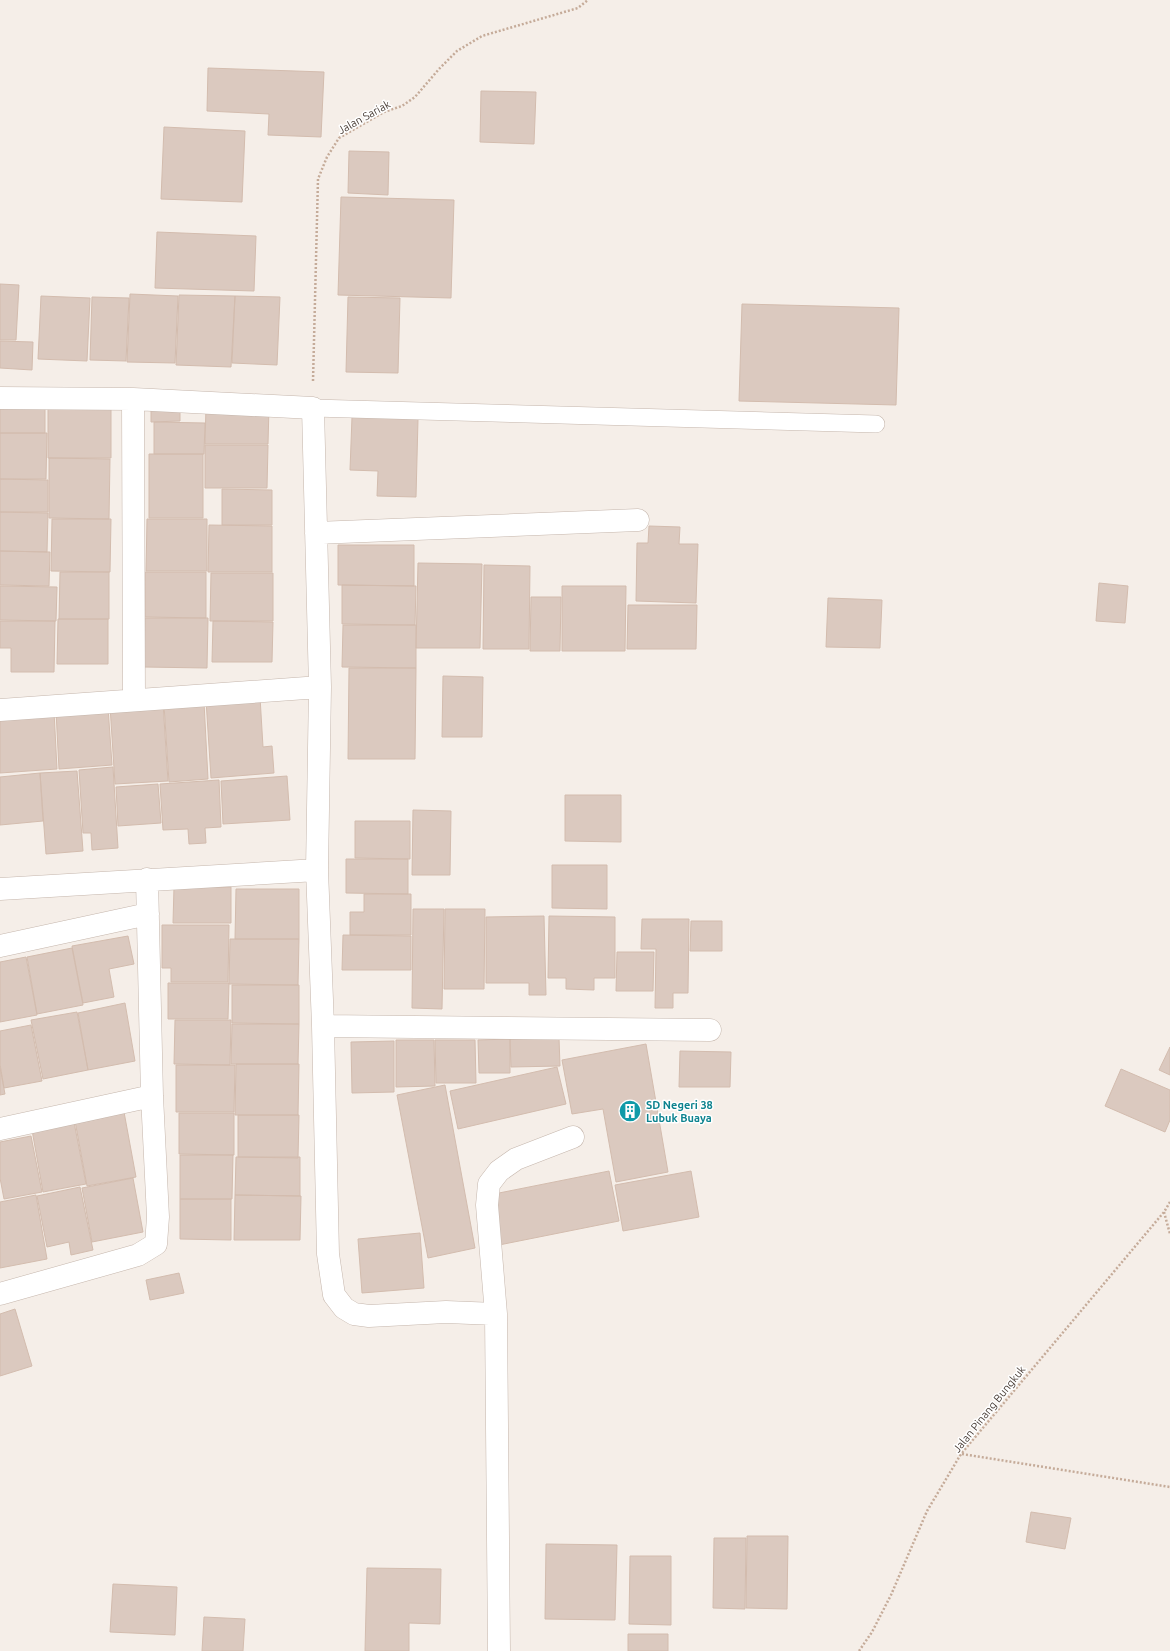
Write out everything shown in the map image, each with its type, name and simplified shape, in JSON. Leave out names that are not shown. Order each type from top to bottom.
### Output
[{"type":"street","points":[[0,398],[133,399],[313,408],[320,688],[316,870],[323,1026],[328,1254],[334,1294],[344,1308],[354,1314],[368,1316],[446,1312],[496,1314]]},
{"type":"street","points":[[133,399],[134,700]]},
{"type":"street","points":[[316,533],[638,520]]},
{"type":"street","points":[[0,710],[320,688]]},
{"type":"street","points":[[0,889],[316,870]]},
{"type":"street","points":[[0,1294],[138,1255],[156,1244],[158,1217],[152,1096],[148,879]]},
{"type":"street","points":[[0,946],[148,914]]},
{"type":"street","points":[[323,1026],[710,1030]]},
{"type":"street","points":[[0,1129],[152,1096]]},
{"type":"street","points":[[499,1651],[496,1314],[487,1205],[489,1184],[499,1171],[516,1159],[573,1137]]},
{"type":"lane","points":[[313,408],[876,424]]},
{"type":"path","name":"Jalan Sariak","points":[[313,408],[318,179],[327,157],[339,138],[384,112],[402,106],[415,97],[457,51],[482,36],[578,8],[588,0]]},
{"type":"path","name":"Jalan Pinang Bungkuk","points":[[859,1651],[872,1632],[891,1595],[927,1511],[961,1454],[1164,1212],[1170,1202]]},
{"type":"path","points":[[1164,1212],[1170,1234]]},
{"type":"path","points":[[961,1454],[1170,1487]]},
{"type":"building","points":[[208,68],[324,72],[321,137],[268,135],[269,114],[207,111]]},
{"type":"building","points":[[481,91],[536,92],[534,144],[480,142]]},
{"type":"building","points":[[164,127],[245,131],[242,202],[161,199]]},
{"type":"building","points":[[349,151],[389,152],[388,195],[348,193]]},
{"type":"building","points":[[341,197],[454,200],[451,298],[338,295]]},
{"type":"building","points":[[157,232],[256,236],[254,291],[155,288]]},
{"type":"building","points":[[0,284],[19,285],[16,340],[0,340]]},
{"type":"building","points":[[130,294],[178,296],[175,363],[127,362]]},
{"type":"building","points":[[179,295],[235,296],[231,367],[176,365]]},
{"type":"building","points":[[41,296],[90,298],[87,361],[38,359]]},
{"type":"building","points":[[235,296],[280,297],[277,365],[232,363]]},
{"type":"building","points":[[92,297],[129,298],[126,361],[90,360]]},
{"type":"building","points":[[348,297],[400,298],[398,373],[346,372]]},
{"type":"building","points":[[742,304],[899,308],[896,405],[739,401]]},
{"type":"building","points":[[0,341],[33,342],[32,370],[0,368]]},
{"type":"building","points":[[151,401],[180,401],[180,421],[151,422]]},
{"type":"building","points":[[0,402],[45,402],[45,433],[0,433]]},
{"type":"building","points":[[48,403],[111,404],[111,458],[48,458]]},
{"type":"building","points":[[206,406],[269,407],[268,444],[205,444]]},
{"type":"building","points":[[352,417],[418,419],[416,497],[377,496],[378,471],[350,470]]},
{"type":"building","points":[[154,422],[205,423],[204,454],[154,454]]},
{"type":"building","points":[[0,433],[47,433],[46,479],[0,479]]},
{"type":"building","points":[[205,445],[268,445],[267,488],[205,488]]},
{"type":"building","points":[[149,454],[203,454],[203,518],[149,518]]},
{"type":"building","points":[[49,458],[110,459],[109,519],[49,518]]},
{"type":"building","points":[[0,479],[48,480],[48,512],[0,512]]},
{"type":"building","points":[[222,489],[272,490],[272,525],[222,525]]},
{"type":"building","points":[[0,512],[48,513],[47,552],[0,551]]},
{"type":"building","points":[[52,519],[111,519],[110,572],[51,571]]},
{"type":"building","points":[[147,519],[207,519],[207,571],[146,571]]},
{"type":"building","points":[[209,525],[272,526],[272,572],[208,572]]},
{"type":"building","points":[[649,526],[680,527],[679,544],[698,544],[696,603],[636,601],[637,543],[648,543]]},
{"type":"building","points":[[338,545],[414,545],[414,586],[338,585]]},
{"type":"building","points":[[0,551],[50,552],[49,586],[0,585]]},
{"type":"building","points":[[418,563],[482,564],[480,648],[416,648]]},
{"type":"building","points":[[484,565],[530,566],[529,649],[483,649]]},
{"type":"building","points":[[60,572],[109,572],[109,619],[59,619]]},
{"type":"building","points":[[145,572],[206,572],[206,618],[145,617]]},
{"type":"building","points":[[211,573],[273,573],[273,621],[210,621]]},
{"type":"building","points":[[1099,583],[1128,586],[1125,623],[1096,621]]},
{"type":"building","points":[[342,585],[416,586],[415,625],[342,624]]},
{"type":"building","points":[[0,586],[57,587],[56,621],[0,620]]},
{"type":"building","points":[[562,586],[626,586],[625,651],[562,651]]},
{"type":"building","points":[[531,597],[561,597],[560,651],[530,651]]},
{"type":"building","points":[[828,598],[882,600],[880,648],[826,647]]},
{"type":"building","points":[[628,605],[697,605],[696,649],[627,649]]},
{"type":"building","points":[[145,618],[208,618],[207,668],[144,667]]},
{"type":"building","points":[[58,619],[108,619],[108,664],[57,664]]},
{"type":"building","points":[[0,621],[55,621],[54,672],[11,672],[11,648],[0,648]]},
{"type":"building","points":[[213,621],[273,622],[272,662],[212,662]]},
{"type":"building","points":[[343,625],[416,625],[416,668],[342,667]]},
{"type":"building","points":[[349,668],[416,668],[415,759],[348,759]]},
{"type":"building","points":[[443,676],[483,677],[482,737],[442,737]]},
{"type":"building","points":[[260,697],[263,747],[272,746],[274,773],[211,778],[206,700]]},
{"type":"building","points":[[204,702],[208,779],[169,782],[164,705]]},
{"type":"building","points":[[163,703],[168,781],[115,784],[110,706]]},
{"type":"building","points":[[108,707],[112,765],[59,769],[56,711]]},
{"type":"building","points":[[54,711],[57,769],[0,773],[0,715]]},
{"type":"building","points":[[113,767],[118,848],[92,850],[91,833],[83,833],[79,770]]},
{"type":"building","points":[[77,771],[83,851],[46,854],[40,773]]},
{"type":"building","points":[[40,773],[43,821],[0,825],[0,777]]},
{"type":"building","points":[[287,776],[290,820],[223,824],[221,781]]},
{"type":"building","points":[[219,780],[221,827],[205,828],[206,843],[189,844],[188,829],[163,830],[160,784]]},
{"type":"building","points":[[158,784],[161,823],[118,826],[116,787]]},
{"type":"building","points":[[565,795],[621,795],[621,842],[565,841]]},
{"type":"building","points":[[413,810],[451,811],[450,875],[412,875]]},
{"type":"building","points":[[355,821],[410,821],[410,859],[355,858]]},
{"type":"building","points":[[346,859],[408,859],[408,894],[346,893]]},
{"type":"building","points":[[552,865],[607,865],[607,909],[552,908]]},
{"type":"building","points":[[174,887],[231,887],[231,923],[173,923]]},
{"type":"building","points":[[236,889],[299,889],[299,939],[235,939]]},
{"type":"building","points":[[364,894],[411,894],[411,935],[350,935],[350,912],[364,912]]},
{"type":"building","points":[[413,909],[444,909],[442,1009],[412,1008]]},
{"type":"building","points":[[445,909],[485,909],[484,989],[444,989]]},
{"type":"building","points":[[544,916],[546,995],[529,995],[529,983],[486,983],[486,917]]},
{"type":"building","points":[[549,916],[615,917],[615,978],[594,978],[594,990],[566,989],[566,978],[548,978]]},
{"type":"building","points":[[642,919],[689,919],[688,993],[673,993],[673,1008],[655,1008],[656,949],[641,949]]},
{"type":"building","points":[[691,921],[722,921],[722,951],[690,951]]},
{"type":"building","points":[[162,925],[229,925],[228,982],[171,982],[171,968],[162,968]]},
{"type":"building","points":[[343,935],[411,936],[411,970],[342,970]]},
{"type":"building","points":[[128,936],[134,964],[109,969],[114,997],[83,1003],[72,946]]},
{"type":"building","points":[[230,939],[299,939],[298,985],[229,984]]},
{"type":"building","points":[[72,948],[83,1005],[37,1014],[27,957]]},
{"type":"building","points":[[617,952],[654,952],[653,991],[616,991]]},
{"type":"building","points":[[26,957],[37,1015],[0,1022],[0,962]]},
{"type":"building","points":[[168,983],[229,983],[228,1019],[168,1019]]},
{"type":"building","points":[[232,985],[299,985],[299,1024],[232,1023]]},
{"type":"building","points":[[125,1003],[135,1061],[88,1070],[78,1013]]},
{"type":"building","points":[[77,1012],[88,1070],[43,1079],[31,1020]]},
{"type":"building","points":[[175,1020],[231,1020],[230,1065],[174,1064]]},
{"type":"building","points":[[232,1024],[299,1024],[298,1064],[231,1064]]},
{"type":"building","points":[[31,1025],[42,1081],[4,1088],[0,1064],[0,1031]]},
{"type":"building","points":[[559,1038],[560,1066],[511,1067],[510,1039]]},
{"type":"building","points":[[510,1039],[510,1073],[479,1073],[478,1040]]},
{"type":"building","points":[[396,1040],[434,1040],[435,1086],[396,1087]]},
{"type":"building","points":[[435,1040],[475,1040],[476,1083],[436,1083]]},
{"type":"building","points":[[394,1041],[394,1092],[352,1093],[351,1042]]},
{"type":"building","name":"SD Negeri 38 Lubuk Buaya","points":[[646,1044],[668,1172],[616,1182],[603,1109],[572,1114],[562,1060]]},
{"type":"building","points":[[1170,1047],[1170,1075],[1159,1070]]},
{"type":"building","name":"SD Negeri 38 Lubuk Buaya","points":[[680,1051],[731,1052],[730,1087],[679,1087]]},
{"type":"building","points":[[236,1064],[299,1064],[298,1115],[235,1115]]},
{"type":"building","points":[[176,1065],[235,1065],[234,1112],[176,1112]]},
{"type":"building","points":[[557,1067],[566,1104],[458,1129],[450,1091]]},
{"type":"building","points":[[0,1068],[5,1094],[0,1095]]},
{"type":"building","points":[[1121,1069],[1170,1090],[1170,1120],[1165,1132],[1105,1106]]},
{"type":"building","points":[[445,1085],[475,1248],[428,1258],[397,1095]]},
{"type":"building","points":[[124,1112],[136,1177],[87,1186],[75,1121]]},
{"type":"building","points":[[179,1113],[234,1113],[234,1155],[179,1154]]},
{"type":"building","points":[[238,1115],[299,1115],[298,1158],[238,1157]]},
{"type":"building","points":[[74,1122],[86,1184],[43,1192],[32,1130]]},
{"type":"building","points":[[31,1136],[42,1192],[4,1199],[0,1178],[0,1142]]},
{"type":"building","points":[[180,1155],[233,1155],[232,1199],[180,1199]]},
{"type":"building","points":[[236,1157],[300,1157],[300,1196],[235,1195]]},
{"type":"building","points":[[609,1171],[619,1221],[499,1245],[489,1195]]},
{"type":"building","points":[[691,1171],[699,1217],[623,1231],[615,1185]]},
{"type":"building","points":[[133,1178],[143,1232],[92,1242],[82,1188]]},
{"type":"building","points":[[80,1187],[93,1250],[71,1255],[69,1242],[47,1247],[37,1196]]},
{"type":"building","points":[[36,1195],[47,1259],[0,1268],[0,1202]]},
{"type":"building","points":[[235,1195],[301,1196],[300,1240],[234,1240]]},
{"type":"building","points":[[180,1199],[231,1199],[231,1240],[180,1239]]},
{"type":"building","points":[[420,1233],[424,1288],[362,1293],[358,1239]]},
{"type":"building","points":[[179,1273],[184,1293],[150,1300],[146,1280]]},
{"type":"building","points":[[15,1309],[32,1366],[0,1376],[0,1314]]},
{"type":"building","points":[[1031,1512],[1071,1518],[1065,1549],[1026,1542]]},
{"type":"building","points":[[747,1536],[788,1536],[787,1609],[746,1608]]},
{"type":"building","points":[[714,1538],[746,1538],[745,1609],[713,1608]]},
{"type":"building","points":[[546,1544],[617,1545],[615,1620],[545,1619]]},
{"type":"building","points":[[630,1556],[671,1556],[671,1625],[629,1624]]},
{"type":"building","points":[[367,1568],[441,1569],[440,1624],[409,1623],[409,1651],[365,1651]]},
{"type":"building","points":[[113,1584],[177,1587],[175,1635],[110,1632]]},
{"type":"building","points":[[204,1617],[245,1619],[243,1651],[202,1651]]},
{"type":"building","points":[[628,1634],[668,1634],[668,1651],[628,1651]]},
{"type":"place","name":"SD Negeri 38 Lubuk Buaya","points":[[630,1111]]}]
